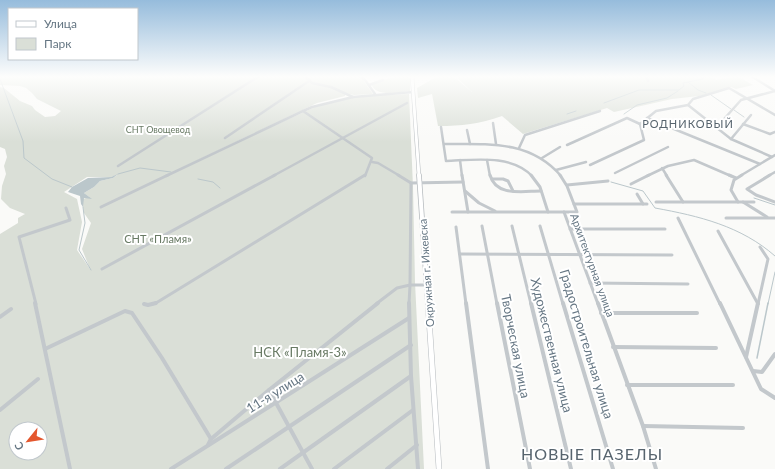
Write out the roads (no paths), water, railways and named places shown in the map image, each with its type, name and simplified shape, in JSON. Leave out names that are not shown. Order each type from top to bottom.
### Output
[{"type":"main road","name":"Окружная г. Ижевска","points":[[413,98],[439,469]]},
{"type":"street","points":[[118,166],[225,98]]},
{"type":"street","points":[[225,138],[284,98]]},
{"type":"street","points":[[101,208],[312,107],[349,98]]},
{"type":"street","points":[[640,124],[656,111],[688,105],[694,98]]},
{"type":"street","points":[[716,128],[741,100],[748,98],[775,115]]},
{"type":"street","points":[[102,269],[407,103]]},
{"type":"street","points":[[688,105],[731,139],[774,156]]},
{"type":"street","points":[[144,304],[148,305],[156,303],[366,175],[372,162],[372,158],[303,111]]},
{"type":"street","points":[[519,148],[525,136],[600,112]]},
{"type":"street","points":[[731,139],[751,115]]},
{"type":"street","points":[[567,145],[627,118],[640,124]]},
{"type":"street","points":[[647,118],[760,164]]},
{"type":"street","points":[[493,123],[496,144]]},
{"type":"street","points":[[590,166],[644,140],[640,124]]},
{"type":"street","points":[[744,124],[770,134],[775,132]]},
{"type":"street","points":[[441,127],[446,160],[487,160],[506,162],[525,170],[537,181],[548,212]]},
{"type":"street","points":[[467,130],[470,144]]},
{"type":"street","name":"Архитектурная улица","points":[[444,144],[496,144],[519,148],[542,158],[556,170],[567,185],[577,212],[564,212],[643,426],[656,469]]},
{"type":"street","points":[[542,158],[560,147]]},
{"type":"street","points":[[614,173],[668,147]]},
{"type":"street","points":[[739,202],[731,190],[731,185],[736,178],[774,156]]},
{"type":"street","points":[[460,160],[468,212]]},
{"type":"street","points":[[487,160],[493,184],[497,188],[513,191],[541,191]]},
{"type":"street","points":[[630,184],[662,168],[677,163],[694,160],[736,178]]},
{"type":"street","points":[[372,162],[378,163],[411,183],[463,182]]},
{"type":"street","points":[[556,170],[586,162]]},
{"type":"street","points":[[662,168],[683,202]]},
{"type":"street","points":[[774,173],[746,189],[756,195],[775,202]]},
{"type":"street","points":[[492,178],[508,180],[511,182],[513,191]]},
{"type":"street","points":[[567,185],[608,181]]},
{"type":"street","points":[[411,183],[409,318],[411,376],[418,469]]},
{"type":"street","points":[[465,191],[479,203],[497,212]]},
{"type":"street","points":[[574,204],[645,204],[637,194]]},
{"type":"street","points":[[656,202],[754,202]]},
{"type":"street","points":[[743,202],[769,218]]},
{"type":"street","points":[[66,208],[70,220],[19,237],[34,296],[70,469]]},
{"type":"street","points":[[452,212],[564,212]]},
{"type":"street","points":[[678,218],[761,390],[775,398]]},
{"type":"street","points":[[726,218],[775,218]]},
{"type":"street","name":"Творческая улица","points":[[482,226],[530,469]]},
{"type":"street","name":"Художественная улица","points":[[512,226],[571,469]]},
{"type":"street","name":"Градостроительная улица","points":[[540,226],[613,469]]},
{"type":"street","points":[[456,227],[488,469]]},
{"type":"street","points":[[570,229],[666,229]]},
{"type":"street","points":[[718,231],[758,304]]},
{"type":"street","points":[[746,357],[768,259],[760,247]]},
{"type":"street","points":[[460,254],[672,255]]},
{"type":"street","points":[[590,283],[688,284]]},
{"type":"street","points":[[208,445],[211,438],[397,288],[410,285],[426,285]]},
{"type":"street","points":[[0,317],[11,309]]},
{"type":"street","points":[[45,349],[125,311],[132,313],[162,358],[211,438]]},
{"type":"street","points":[[601,313],[697,313]]},
{"type":"street","name":"11-я улица","points":[[171,469],[409,318]]},
{"type":"street","points":[[226,469],[411,345]]},
{"type":"street","points":[[614,347],[716,348]]},
{"type":"street","points":[[753,371],[762,372],[775,354]]},
{"type":"street","points":[[280,469],[411,376]]},
{"type":"street","points":[[0,410],[38,378]]},
{"type":"street","points":[[627,384],[733,385]]},
{"type":"street","points":[[269,390],[312,469]]},
{"type":"street","points":[[334,469],[414,410]]},
{"type":"street","points":[[643,426],[742,428]]},
{"type":"street","points":[[387,469],[417,445]]},
{"type":"waterway","points":[[7,98],[23,141],[24,158],[52,179],[72,187]]},
{"type":"waterway","points":[[604,103],[618,98]]},
{"type":"waterway","points":[[624,114],[637,105],[667,98]]},
{"type":"waterway","points":[[715,98],[731,109]]},
{"type":"waterway","points":[[734,110],[744,117]]},
{"type":"waterway","points":[[567,114],[576,111]]},
{"type":"waterway","points":[[118,174],[140,168],[171,172]]},
{"type":"waterway","points":[[198,179],[213,182],[220,188]]},
{"type":"waterway","points":[[611,182],[643,191],[655,208],[703,219],[734,230],[748,237],[775,256]]},
{"type":"waterway","points":[[754,198],[775,205]]},
{"type":"waterway","points":[[83,207],[85,223],[79,250],[91,270]]},
{"type":"waterway","points":[[768,304],[775,272]]},
{"type":"waterway","points":[[757,358],[768,303]]},
{"type":"district","name":"РОДНИКОВЫЙ","points":[[688,123]]},
{"type":"district","name":"НОВЫЕ ПАЗЕЛЫ","points":[[592,453]]},
{"type":"park label","name":"СНТ Овощевод","points":[[158,129]]},
{"type":"park label","name":"СНТ «Пламя»","points":[[158,238]]},
{"type":"park label","name":"НСК «Пламя-3»","points":[[300,352]]}]
